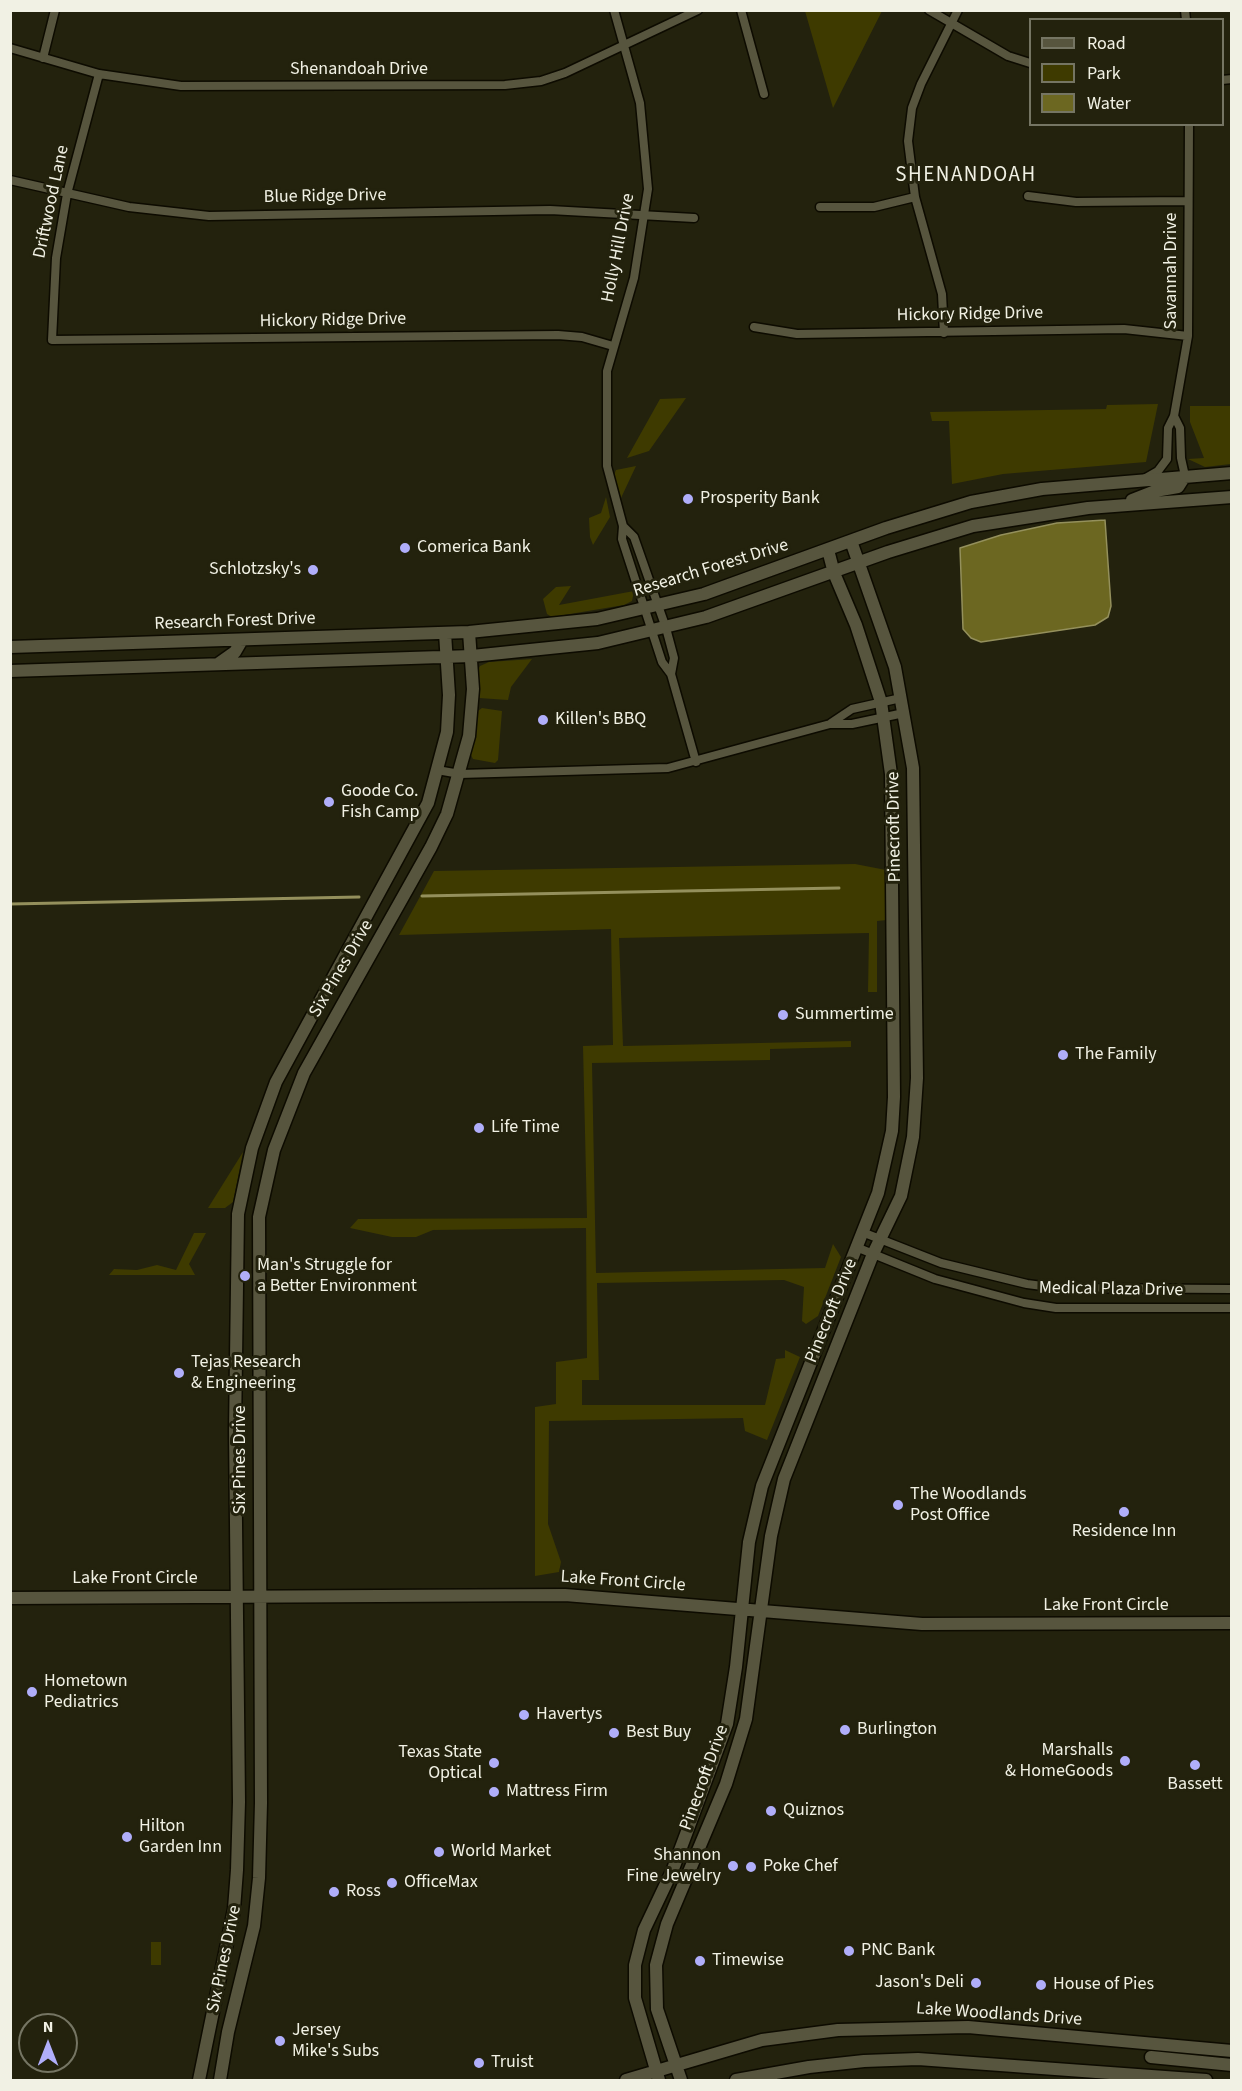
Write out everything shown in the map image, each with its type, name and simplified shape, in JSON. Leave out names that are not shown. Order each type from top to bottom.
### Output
[{"type":"street","points":[[43,58],[55,10]]},
{"type":"street","name":"Holly Hill Drive","points":[[614,10],[636,86],[648,189],[634,278],[613,346],[605,391],[607,466],[623,526],[622,539],[662,662],[671,674]]},
{"type":"street","name":"Shenandoah Drive","points":[[10,48],[99,74],[165,84],[236,87],[505,85],[541,81],[565,73],[698,10]]},
{"type":"street","points":[[741,10],[764,94]]},
{"type":"street","points":[[929,10],[1008,56],[1029,63]]},
{"type":"street","points":[[944,333],[942,294],[915,197],[908,141],[912,108],[958,10]]},
{"type":"street","name":"Driftwood Lane","points":[[52,340],[53,278],[67,194],[99,74]]},
{"type":"street","name":"Savannah Drive","points":[[1142,480],[1158,471],[1167,459],[1168,428],[1174,416],[1188,336],[1188,126]]},
{"type":"street","name":"Blue Ridge Drive","points":[[10,180],[129,207],[209,216],[550,210],[694,218]]},
{"type":"street","points":[[1028,196],[1076,202],[1188,201]]},
{"type":"street","points":[[820,207],[874,207],[915,197]]},
{"type":"street","name":"Hickory Ridge Drive","points":[[754,327],[797,334],[1124,329],[1188,336]]},
{"type":"street","name":"Hickory Ridge Drive","points":[[52,340],[558,335],[582,337],[613,346]]},
{"type":"street","name":"Savannah Drive","points":[[1174,416],[1180,428],[1181,458],[1185,476]]},
{"type":"street","name":"Research Forest Drive","points":[[10,647],[445,633],[550,625],[658,606],[745,580],[930,514],[1005,495],[1232,473]]},
{"type":"street","points":[[1123,504],[1155,491],[1178,487],[1185,476]]},
{"type":"street","points":[[10,671],[472,656],[564,648],[666,628],[746,604],[859,563],[973,526],[1060,511],[1123,504],[1232,497]]},
{"type":"street","name":"Holly Hill Drive","points":[[623,526],[634,537],[666,628],[674,658],[671,674]]},
{"type":"street","name":"Pinecroft Drive","points":[[681,2080],[657,2009],[656,1965],[667,1924],[726,1784],[746,1719],[771,1536],[784,1479],[905,1179],[913,1137],[916,1095],[913,768],[895,667],[851,541]]},
{"type":"street","name":"Pinecroft Drive","points":[[657,2075],[635,1998],[635,1965],[644,1930],[673,1869],[727,1724],[749,1542],[762,1486],[862,1232],[887,1162],[894,1097],[891,774],[881,702],[856,625],[834,573],[828,550]]},
{"type":"street","name":"Six Pines Drive","points":[[220,2080],[228,2032],[254,1926],[259,1878],[261,1803],[258,1234],[274,1150],[304,1073],[431,848],[460,774],[469,736],[472,704],[472,656],[469,632]]},
{"type":"street","name":"Six Pines Drive","points":[[200,2080],[234,1909],[239,1802],[236,1233],[252,1148],[266,1106],[285,1064],[428,803],[447,732],[449,695],[445,633]]},
{"type":"street","points":[[218,664],[235,651],[242,640]]},
{"type":"street","points":[[671,674],[696,762]]},
{"type":"street","points":[[830,724],[852,709],[901,698]]},
{"type":"street","points":[[436,770],[460,774],[639,770],[696,762],[830,724],[852,724],[904,713]]},
{"type":"street","points":[[356,936],[375,947]]},
{"type":"street","points":[[285,1064],[304,1073]]},
{"type":"street","name":"Medical Plaza Drive","points":[[862,1232],[941,1263],[1027,1284],[1058,1288],[1232,1289]]},
{"type":"street","name":"Medical Plaza Drive","points":[[856,1247],[935,1279],[1024,1303],[1056,1308],[1232,1308]]},
{"type":"street","name":"Lake Front Circle","points":[[10,1598],[565,1595],[922,1624],[1232,1623]]},
{"type":"street","points":[[239,1802],[261,1803]]},
{"type":"street","points":[[226,1951],[246,1954]]},
{"type":"street","name":"Lake Woodlands Drive","points":[[626,2080],[657,2075],[675,2064],[762,2040],[838,2030],[886,2027],[968,2027],[1232,2051]]},
{"type":"street","points":[[1151,2075],[1152,2043]]},
{"type":"street","points":[[1173,2077],[1174,2045]]},
{"type":"street","points":[[1151,2057],[1232,2065]]},
{"type":"street","points":[[736,2080],[809,2067],[864,2061],[918,2059],[1206,2080]]},
{"type":"green space","points":[[805,11],[882,11],[833,108]]},
{"type":"green space","points":[[686,398],[649,451],[627,458],[660,399]]},
{"type":"green space","points":[[1158,404],[1146,462],[1003,474],[952,484],[949,421],[932,421],[930,412],[1106,409],[1107,405]]},
{"type":"green space","points":[[1190,406],[1231,406],[1231,464],[1205,467],[1188,459],[1204,458],[1190,422]]},
{"type":"green space","points":[[636,466],[621,498],[614,475],[616,470]]},
{"type":"green space","points":[[606,497],[610,517],[593,545],[589,518],[601,513]]},
{"type":"green space","points":[[571,586],[559,605],[634,591],[632,601],[624,605],[552,617],[547,614],[543,599],[556,587]]},
{"type":"green space","points":[[532,659],[511,687],[508,700],[479,698],[476,695],[476,674],[480,666],[489,662]]},
{"type":"green space","points":[[482,708],[502,711],[498,760],[495,763],[473,759],[470,753],[475,713]]},
{"type":"green space","points":[[855,864],[886,870],[887,920],[877,921],[877,992],[868,992],[869,933],[619,938],[623,1046],[851,1041],[851,1047],[770,1049],[770,1060],[592,1063],[596,1273],[825,1268],[833,1244],[841,1257],[818,1316],[806,1324],[802,1321],[804,1287],[784,1280],[597,1283],[599,1380],[582,1380],[582,1405],[765,1405],[776,1359],[785,1358],[785,1350],[800,1357],[767,1440],[745,1431],[743,1418],[549,1421],[548,1524],[561,1562],[559,1572],[535,1576],[535,1407],[556,1404],[556,1362],[587,1358],[586,1228],[433,1230],[416,1237],[392,1237],[350,1228],[358,1219],[587,1218],[583,1046],[613,1045],[611,929],[399,935],[434,871]]},
{"type":"green space","points":[[243,1152],[233,1202],[225,1208],[208,1208]]},
{"type":"green space","points":[[194,1233],[206,1233],[189,1264],[195,1275],[109,1275],[114,1269],[137,1270],[157,1265],[176,1270]]},
{"type":"green space","points":[[151,1942],[161,1942],[161,1965],[151,1965]]},
{"type":"water","points":[[1105,520],[1111,606],[1108,617],[1095,625],[981,642],[971,638],[963,629],[960,548],[1001,535],[1057,523]]},
{"type":"waterway","points":[[422,896],[839,888]]},
{"type":"waterway","points":[[10,904],[359,897]]},
{"type":"place","name":"Prosperity Bank","points":[[688,499]]},
{"type":"place","name":"Comerica Bank","points":[[405,548]]},
{"type":"place","name":"Schlotzsky's","points":[[313,570]]},
{"type":"place","name":"Killen's BBQ","points":[[543,720]]},
{"type":"place","name":"Goode Co. Fish Camp","points":[[329,802]]},
{"type":"place","name":"Summertime","points":[[783,1015]]},
{"type":"place","name":"The Family","points":[[1063,1055]]},
{"type":"place","name":"Life Time","points":[[479,1128]]},
{"type":"place","name":"Man's Struggle for a Better Environment","points":[[245,1276]]},
{"type":"place","name":"Tejas Research & Engineering","points":[[179,1373]]},
{"type":"place","name":"The Woodlands Post Office","points":[[898,1505]]},
{"type":"place","name":"Residence Inn","points":[[1124,1512]]},
{"type":"place","name":"Hometown Pediatrics","points":[[32,1692]]},
{"type":"place","name":"Havertys","points":[[524,1715]]},
{"type":"place","name":"Burlington","points":[[845,1730]]},
{"type":"place","name":"Best Buy","points":[[614,1733]]},
{"type":"place","name":"Marshalls & HomeGoods","points":[[1125,1761]]},
{"type":"place","name":"Texas State Optical","points":[[494,1763]]},
{"type":"place","name":"Bassett","points":[[1195,1765]]},
{"type":"place","name":"Mattress Firm","points":[[494,1792]]},
{"type":"place","name":"Quiznos","points":[[771,1811]]},
{"type":"place","name":"Hilton Garden Inn","points":[[127,1837]]},
{"type":"place","name":"World Market","points":[[439,1852]]},
{"type":"place","name":"Shannon Fine Jewelry","points":[[733,1866]]},
{"type":"place","name":"Poke Chef","points":[[751,1867]]},
{"type":"place","name":"OfficeMax","points":[[392,1883]]},
{"type":"place","name":"Ross","points":[[334,1892]]},
{"type":"place","name":"PNC Bank","points":[[849,1951]]},
{"type":"place","name":"Timewise","points":[[700,1961]]},
{"type":"place","name":"Jason's Deli","points":[[976,1983]]},
{"type":"place","name":"House of Pies","points":[[1041,1985]]},
{"type":"place","name":"Jersey Mike's Subs","points":[[280,2041]]},
{"type":"place","name":"Truist","points":[[479,2063]]},
{"type":"district","name":"SHENANDOAH","points":[[966,176]]}]
